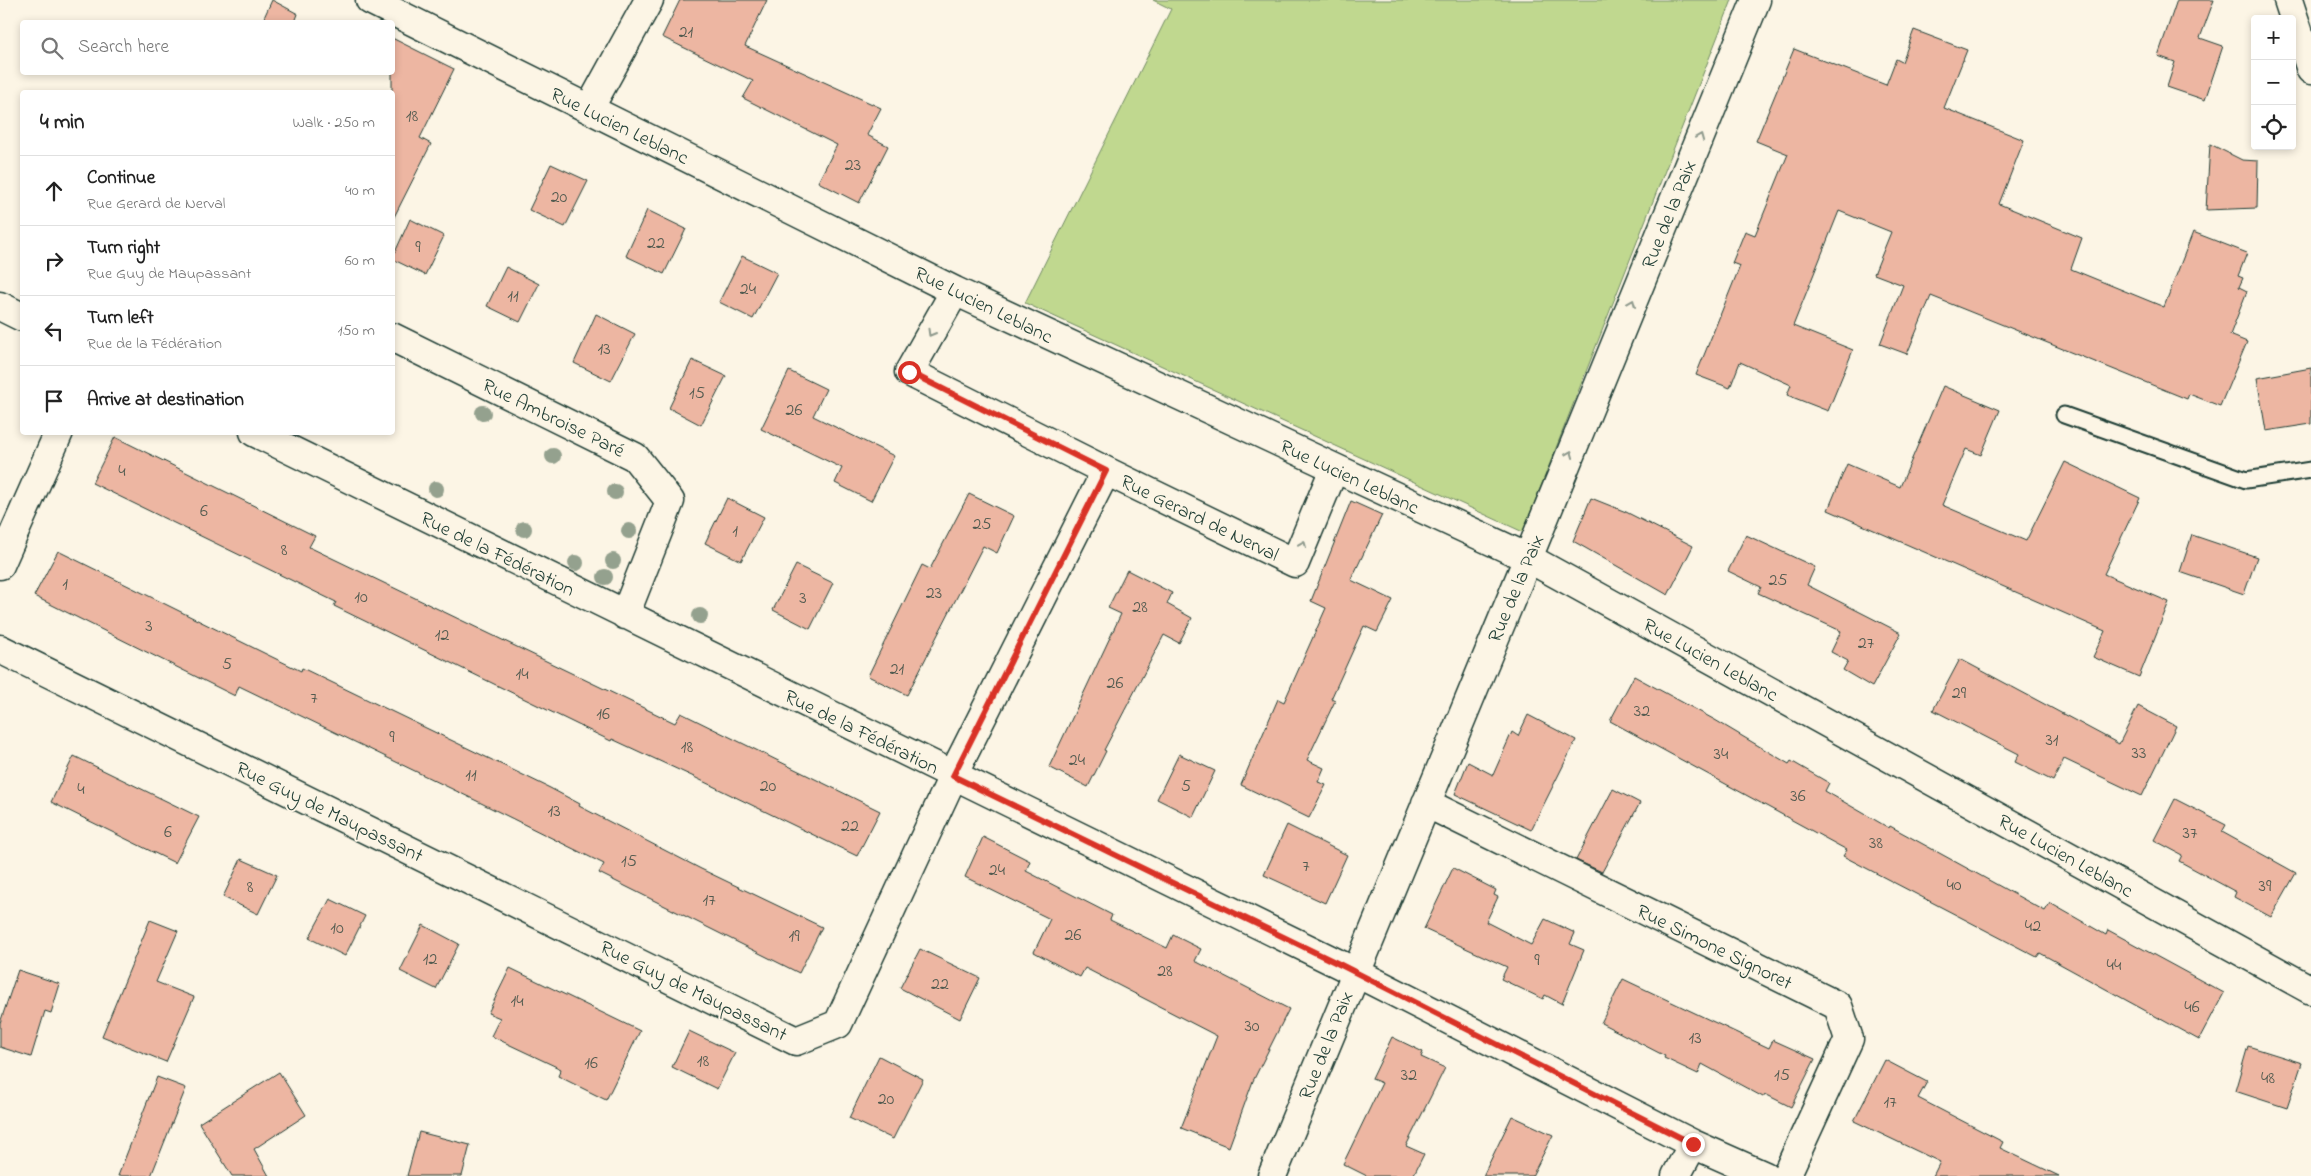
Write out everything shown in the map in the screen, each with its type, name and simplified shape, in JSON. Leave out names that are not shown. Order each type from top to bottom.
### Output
[{"type":"street","name":"Rue Lucien Leblanc","points":[[370,0],[955,291],[1528,558],[2311,990]]},
{"type":"street","points":[[589,110],[649,0]]},
{"type":"street","name":"Rue de la Paix","points":[[1272,1176],[1528,558],[1756,0]]},
{"type":"street","points":[[2288,0],[2311,70]]},
{"type":"street","name":"Rue Gerard de Nerval","points":[[955,291],[909,372],[1295,563],[1334,469]]},
{"type":"street","points":[[0,306],[20,317]]},
{"type":"street","name":"Rue Ambroise Paré","points":[[395,339],[635,457],[670,501],[625,615]]},
{"type":"street","points":[[0,565],[58,435]]},
{"type":"street","name":"Rue de la Fédération","points":[[260,435],[1355,972],[1693,1144],[1765,1176]]},
{"type":"street","name":"Rue Guy de Maupassant","points":[[0,649],[796,1041],[838,1024],[953,776],[1106,471]]},
{"type":"street","name":"Rue Simone Signoret","points":[[1426,803],[1838,1006],[1849,1040],[1786,1176]]},
{"type":"street","points":[[1676,1176],[1693,1144]]},
{"type":"lane","points":[[2064,415],[2246,480],[2311,470]]},
{"type":"green space","points":[[1153,0],[1732,0],[1523,532],[1025,303],[1171,9]]},
{"type":"building","points":[[272,0],[298,14],[296,20],[263,20]]},
{"type":"building","points":[[680,0],[767,0],[745,46],[881,108],[867,135],[888,146],[859,203],[818,182],[837,145],[743,98],[753,81],[662,37]]},
{"type":"building","points":[[2177,0],[2214,0],[2200,38],[2223,46],[2205,100],[2167,87],[2175,62],[2158,56]]},
{"type":"building","points":[[1914,30],[1967,50],[1944,108],[2024,140],[1999,204],[2082,238],[2071,269],[2164,307],[2193,232],[2247,253],[2238,276],[2243,278],[2239,287],[2247,291],[2230,335],[2247,342],[2220,406],[2189,394],[2187,399],[1931,296],[1907,354],[1880,344],[1903,285],[1874,274],[1891,232],[1839,211],[1793,326],[1853,350],[1828,411],[1787,395],[1791,385],[1740,362],[1730,388],[1696,375],[1740,266],[1732,263],[1745,231],[1755,235],[1788,154],[1756,141],[1794,49],[1886,85],[1896,59],[1902,62]]},
{"type":"building","points":[[395,40],[454,69],[420,138],[431,144],[395,215],[395,90],[392,90],[392,75],[395,75]]},
{"type":"building","points":[[2210,144],[2242,160],[2258,161],[2257,208],[2206,210]]},
{"type":"building","points":[[551,164],[588,181],[565,227],[529,210]]},
{"type":"building","points":[[647,210],[686,229],[664,274],[626,256]]},
{"type":"building","points":[[410,219],[444,236],[425,275],[395,260],[395,252]]},
{"type":"building","points":[[742,256],[777,273],[753,319],[719,302]]},
{"type":"building","points":[[506,267],[539,284],[520,322],[487,306]]},
{"type":"building","points":[[596,314],[635,334],[611,381],[574,363]]},
{"type":"building","points":[[692,360],[726,376],[701,425],[669,408]]},
{"type":"building","points":[[2311,368],[2311,424],[2266,431],[2257,378]]},
{"type":"building","points":[[789,371],[826,389],[813,416],[894,456],[871,501],[835,483],[842,468],[761,429]]},
{"type":"building","points":[[1943,386],[2000,410],[1981,455],[1966,449],[1942,505],[2026,541],[2065,462],[2140,498],[2104,574],[2169,602],[2139,677],[2093,657],[2105,631],[1828,510],[1847,464],[1900,487]]},
{"type":"building","points":[[115,437],[315,536],[309,547],[675,723],[681,713],[880,811],[857,856],[694,777],[612,739],[611,741],[334,606],[336,602],[92,483]]},
{"type":"building","points":[[969,494],[1014,516],[997,553],[983,546],[907,695],[868,676],[922,565],[930,569]]},
{"type":"building","points":[[727,498],[764,517],[741,561],[705,543]]},
{"type":"building","points":[[1591,498],[1626,512],[1693,546],[1668,595],[1573,541]]},
{"type":"building","points":[[1351,501],[1382,515],[1351,580],[1393,600],[1377,632],[1364,626],[1331,699],[1335,701],[1307,760],[1324,768],[1318,782],[1326,785],[1309,818],[1241,785],[1278,699],[1284,702],[1326,608],[1311,601]]},
{"type":"building","points":[[1746,535],[1815,567],[1807,585],[1901,633],[1872,687],[1843,670],[1848,661],[1831,652],[1841,631],[1758,593],[1761,587],[1728,571]]},
{"type":"building","points":[[2192,535],[2257,557],[2244,594],[2180,572]]},
{"type":"building","points":[[58,551],[301,671],[302,668],[550,788],[580,804],[579,806],[701,869],[822,927],[799,973],[599,873],[604,864],[479,802],[239,686],[235,696],[34,596]]},
{"type":"building","points":[[796,565],[833,583],[810,629],[773,610]]},
{"type":"building","points":[[1127,570],[1172,593],[1167,604],[1192,618],[1179,643],[1164,635],[1104,750],[1106,751],[1088,787],[1049,767],[1121,614],[1108,608]]},
{"type":"building","points":[[1960,659],[2119,744],[2138,706],[2176,726],[2142,796],[2064,759],[2053,781],[2015,762],[2019,754],[1933,710]]},
{"type":"building","points":[[1634,676],[1715,720],[1789,764],[1791,761],[1829,783],[1825,791],[1889,828],[1890,826],[2045,911],[2050,903],[2106,935],[2108,930],[2224,993],[2199,1040],[2040,953],[2037,957],[1843,856],[1847,850],[1610,721]]},
{"type":"building","points":[[1528,715],[1576,740],[1531,830],[1455,794],[1468,762],[1493,775],[1512,732],[1518,736]]},
{"type":"building","points":[[1179,754],[1215,771],[1193,817],[1157,799]]},
{"type":"building","points":[[74,756],[199,817],[175,863],[51,802]]},
{"type":"building","points":[[1613,789],[1640,803],[1602,872],[1576,860]]},
{"type":"building","points":[[2175,799],[2226,825],[2222,832],[2296,873],[2271,917],[2234,897],[2236,892],[2179,861],[2182,855],[2154,840]]},
{"type":"building","points":[[1287,825],[1347,855],[1325,903],[1264,875]]},
{"type":"building","points":[[983,837],[1030,861],[1026,871],[1112,915],[1110,920],[1167,948],[1173,935],[1201,949],[1195,961],[1289,1009],[1253,1081],[1229,1147],[1181,1128],[1217,1036],[1085,968],[1080,977],[1034,952],[1050,919],[965,877]]},
{"type":"building","points":[[241,859],[277,875],[258,914],[223,897]]},
{"type":"building","points":[[1453,868],[1496,890],[1494,895],[1498,897],[1486,922],[1531,945],[1545,919],[1575,933],[1570,944],[1584,950],[1562,1004],[1545,995],[1543,999],[1501,979],[1507,967],[1424,929]]},
{"type":"building","points":[[330,899],[365,916],[345,956],[309,938]]},
{"type":"building","points":[[150,920],[178,931],[156,982],[194,997],[166,1062],[102,1036]]},
{"type":"building","points":[[423,925],[459,944],[436,989],[400,971]]},
{"type":"building","points":[[920,949],[980,978],[960,1019],[900,988]]},
{"type":"building","points":[[510,968],[640,1031],[606,1100],[558,1076],[561,1069],[491,1036],[500,1018],[488,1013]]},
{"type":"building","points":[[18,970],[60,984],[51,1013],[45,1011],[31,1057],[0,1047],[0,1023]]},
{"type":"building","points":[[1623,979],[1769,1048],[1773,1040],[1815,1059],[1791,1107],[1765,1094],[1763,1097],[1702,1064],[1698,1074],[1664,1058],[1665,1056],[1601,1023]]},
{"type":"building","points":[[689,1031],[735,1053],[717,1089],[672,1067]]},
{"type":"building","points":[[1392,1037],[1423,1052],[1421,1057],[1445,1068],[1406,1146],[1424,1154],[1413,1176],[1367,1176],[1343,1164],[1382,1083],[1372,1079]]},
{"type":"building","points":[[2248,1046],[2302,1063],[2287,1108],[2235,1091]]},
{"type":"building","points":[[879,1056],[923,1079],[893,1139],[849,1118]]},
{"type":"building","points":[[1885,1060],[1927,1082],[1918,1098],[2003,1142],[2000,1148],[2059,1176],[1933,1176],[1940,1162],[1854,1121]]},
{"type":"building","points":[[279,1072],[306,1115],[254,1149],[269,1176],[232,1176],[199,1123]]},
{"type":"building","points":[[157,1077],[186,1088],[151,1176],[118,1176]]},
{"type":"building","points":[[1512,1116],[1553,1135],[1532,1176],[1483,1176]]},
{"type":"building","points":[[419,1132],[470,1145],[462,1176],[407,1176]]},
{"type":"route","points":[[909,372],[1106,471],[953,776],[1341,965],[1693,1144]]}]
